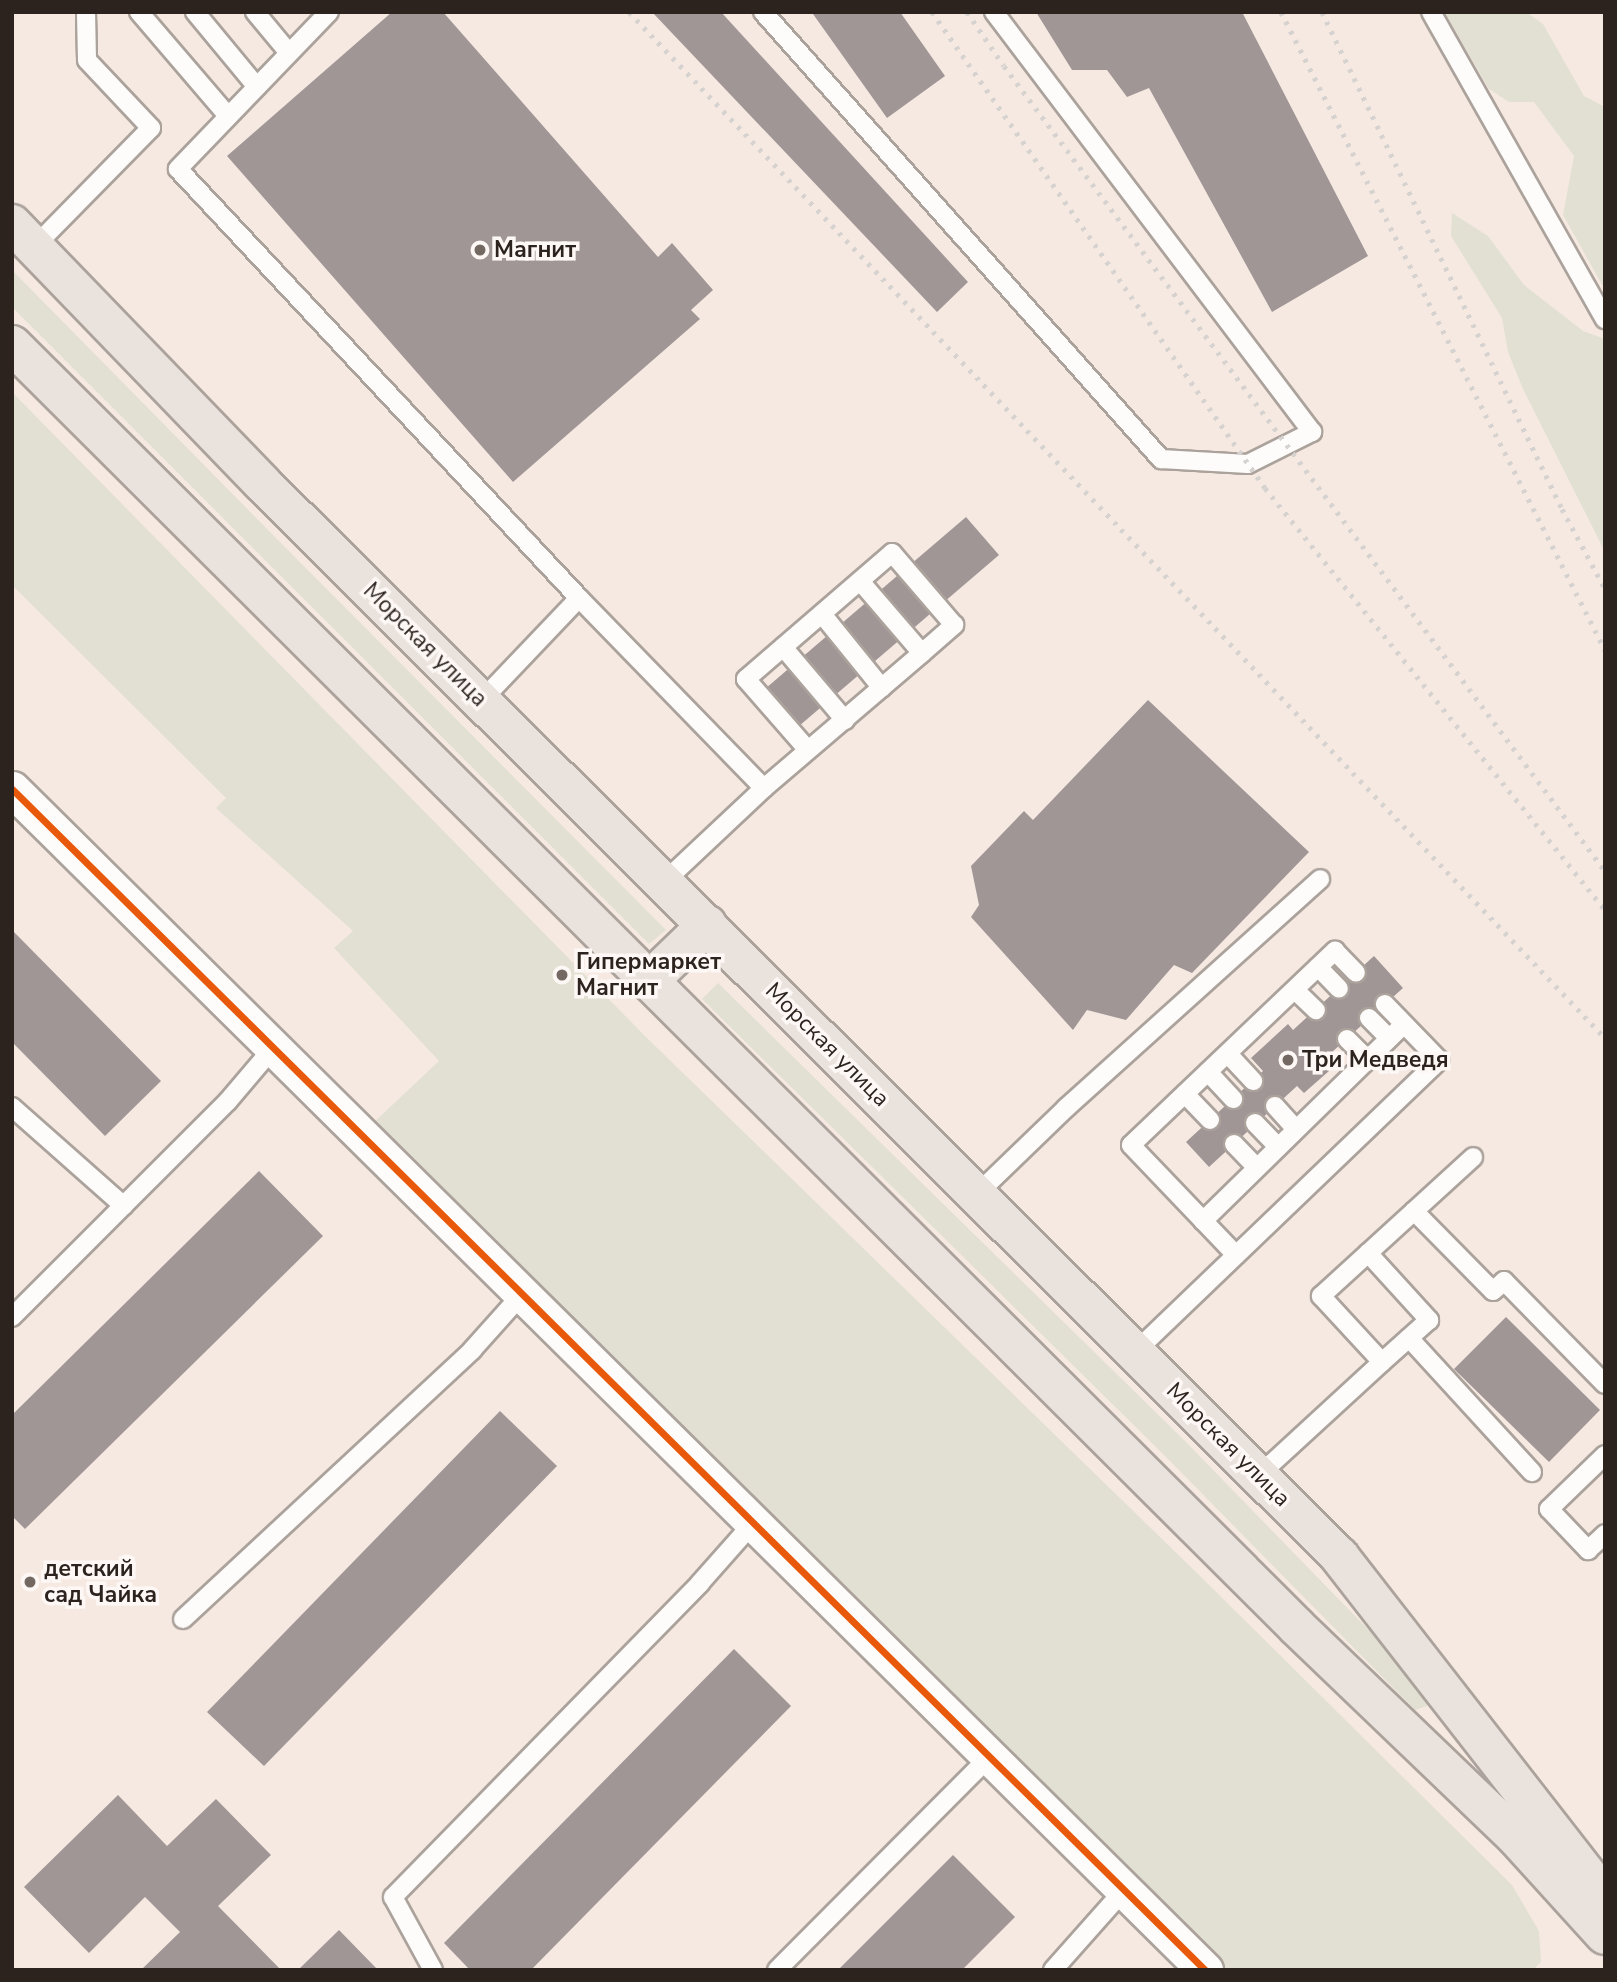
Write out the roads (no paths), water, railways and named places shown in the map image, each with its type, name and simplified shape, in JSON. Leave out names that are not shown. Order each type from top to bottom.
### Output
[{"type":"main road","name":"Морская улица","points":[[23,235],[261,482],[1339,1556],[1605,1898]]},
{"type":"main road","points":[[12,345],[1297,1628],[1516,1837],[1605,1936]]},
{"type":"main road","points":[[649,981],[707,925]]},
{"type":"street","points":[[12,789],[1205,1970]]},
{"type":"lane","points":[[23,235],[151,128],[87,60],[86,12]]},
{"type":"lane","points":[[139,12],[228,116]]},
{"type":"lane","points":[[195,12],[257,87]]},
{"type":"lane","points":[[255,12],[289,53]]},
{"type":"lane","points":[[763,12],[1161,459],[1248,464],[1312,432],[993,12]]},
{"type":"lane","points":[[1431,12],[1605,319]]},
{"type":"lane","points":[[319,16],[289,53],[178,169],[579,598],[764,788]]},
{"type":"lane","points":[[663,883],[764,788],[954,625],[892,553],[746,679],[808,750]]},
{"type":"lane","points":[[860,581],[922,653]]},
{"type":"lane","points":[[481,701],[579,598]]},
{"type":"lane","points":[[822,614],[883,688]]},
{"type":"lane","points":[[783,648],[845,720]]},
{"type":"lane","points":[[976,1194],[1066,1108],[1320,879]]},
{"type":"lane","points":[[1236,1255],[1131,1145],[1335,951],[1356,974]]},
{"type":"lane","points":[[1318,967],[1339,989]]},
{"type":"lane","points":[[1295,989],[1316,1010]]},
{"type":"lane","points":[[1135,1352],[1440,1060],[1385,1004]]},
{"type":"lane","points":[[1369,1018],[1389,1038]]},
{"type":"lane","points":[[1203,1221],[1404,1024]]},
{"type":"lane","points":[[1347,1039],[1367,1059]]},
{"type":"lane","points":[[12,1317],[228,1101],[273,1048]]},
{"type":"lane","points":[[1228,1054],[1253,1081]]},
{"type":"lane","points":[[1208,1072],[1233,1099]]},
{"type":"lane","points":[[1185,1094],[1210,1120]]},
{"type":"lane","points":[[1275,1106],[1296,1129]]},
{"type":"lane","points":[[12,1107],[124,1206]]},
{"type":"lane","points":[[1255,1123],[1278,1147]]},
{"type":"lane","points":[[1234,1144],[1257,1168]]},
{"type":"lane","points":[[1382,1362],[1321,1296],[1472,1157]]},
{"type":"lane","points":[[1414,1211],[1493,1292],[1504,1281],[1605,1384]]},
{"type":"lane","points":[[1258,1476],[1429,1320],[1367,1253]]},
{"type":"lane","points":[[183,1619],[472,1350],[522,1294]]},
{"type":"lane","points":[[1409,1338],[1532,1472]]},
{"type":"lane","points":[[1605,1455],[1549,1509],[1588,1550],[1605,1534]]},
{"type":"lane","points":[[433,1970],[393,1897],[700,1583],[753,1523]]},
{"type":"lane","points":[[777,1970],[990,1756]]},
{"type":"lane","points":[[1053,1970],[1124,1890]]},
{"type":"railway","points":[[629,12],[1605,1038]]},
{"type":"railway","points":[[932,12],[1265,488],[1605,910]]},
{"type":"railway","points":[[967,12],[1004,66],[1605,871]]},
{"type":"railway","points":[[1281,12],[1605,650]]},
{"type":"railway","points":[[1322,12],[1562,509],[1605,589]]},
{"type":"place","name":"Магнит","points":[[480,250]]},
{"type":"place","name":"Гипермаркет Магнит","points":[[562,975]]},
{"type":"place","name":"Три Медведя","points":[[1288,1060]]},
{"type":"place","name":"детский сад Чайка","points":[[30,1582]]}]
